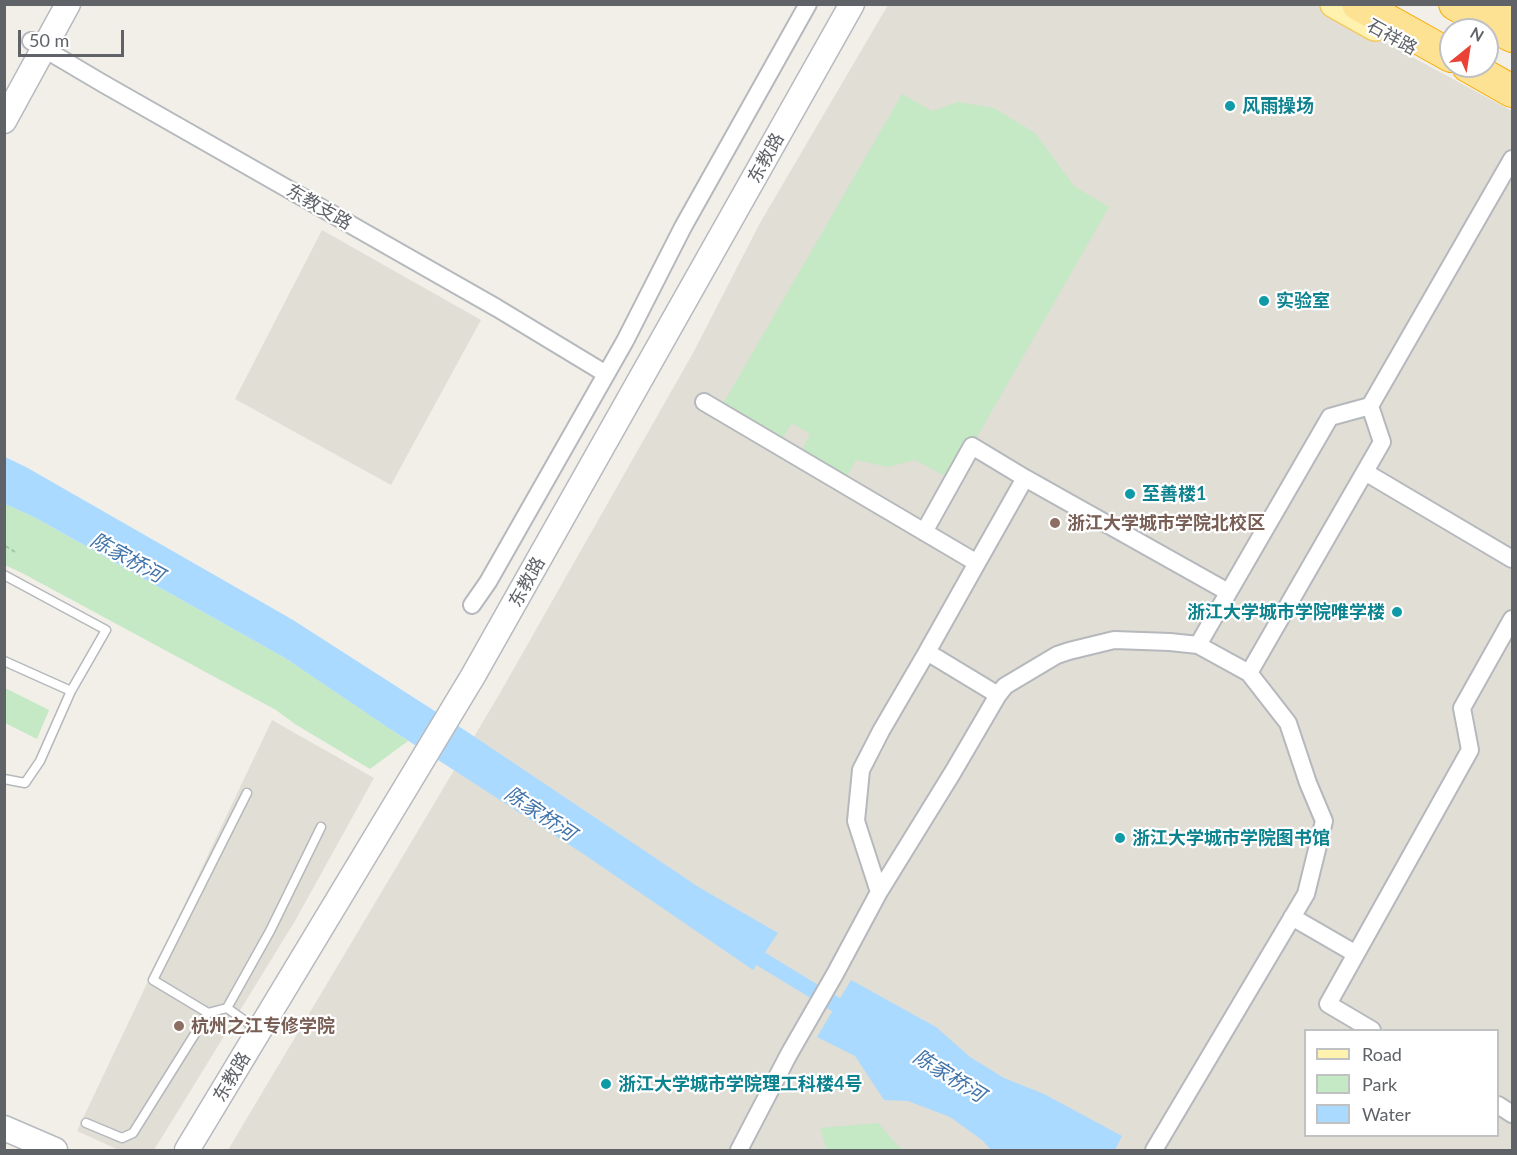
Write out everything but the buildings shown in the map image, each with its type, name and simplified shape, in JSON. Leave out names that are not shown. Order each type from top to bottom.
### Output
[{"type":"highway","points":[[1358,4],[1439,49]]},
{"type":"highway","points":[[1365,4],[1439,43]]},
{"type":"highway","points":[[1389,4],[1439,32]]},
{"type":"highway","points":[[1455,4],[1512,35]]},
{"type":"highway","points":[[1475,4],[1512,35]]},
{"type":"highway","points":[[1503,4],[1512,10]]},
{"type":"highway","points":[[1489,78],[1512,91]]},
{"type":"main road","name":"石祥路","points":[[1334,4],[1512,104]]},
{"type":"street","points":[[4,121],[38,44],[51,4]]},
{"type":"street","points":[[4,89],[68,4]]},
{"type":"street","points":[[471,605],[488,582],[625,341],[683,227],[808,4]]},
{"type":"street","name":"东教路","points":[[478,678],[852,4]]},
{"type":"street","name":"东教路","points":[[188,1150],[478,678],[701,300],[863,4]]},
{"type":"street","name":"东教支路","points":[[38,44],[102,83],[496,308],[606,374]]},
{"type":"street","points":[[1198,645],[1330,417],[1370,406],[1512,159]]},
{"type":"street","points":[[704,402],[977,563]]},
{"type":"street","points":[[1249,673],[1382,442],[1370,406]]},
{"type":"street","points":[[924,532],[972,446],[1228,592]]},
{"type":"street","points":[[1365,472],[1512,559]]},
{"type":"street","points":[[879,892],[856,821],[861,770],[1025,478]]},
{"type":"street","points":[[1370,1029],[1328,1005],[1470,750],[1462,708],[1512,619]]},
{"type":"street","points":[[739,1150],[789,1054],[879,892],[998,695],[1005,686],[1057,655],[1114,640],[1198,645],[1249,673],[1288,723],[1308,783],[1324,821],[1306,894],[1154,1150]]},
{"type":"street","points":[[927,652],[998,695]]},
{"type":"street","name":"东教路","points":[[200,1150],[404,800]]},
{"type":"street","points":[[1292,917],[1356,954]]},
{"type":"street","points":[[1499,1106],[1512,1114]]},
{"type":"street","points":[[4,1128],[55,1150]]},
{"type":"lane","points":[[4,575],[106,630],[71,691],[40,761],[25,783],[4,779]]},
{"type":"lane","points":[[4,660],[71,691]]},
{"type":"lane","points":[[208,1014],[153,980],[247,793]]},
{"type":"lane","points":[[86,1123],[122,1138],[133,1133],[208,1014],[227,1008],[270,931],[321,827]]},
{"type":"lane","points":[[227,1008],[260,1031]]},
{"type":"path","points":[[4,545],[15,552]]},
{"type":"shaded area","name":"浙江大学城市学院北校区","points":[[888,5],[1316,5],[1439,72],[1439,78],[1451,78],[1512,111],[1512,1150],[228,1150],[500,693],[693,353],[760,223]]},
{"type":"shaded area","points":[[322,230],[481,320],[391,485],[235,399]]},
{"type":"shaded area","name":"杭州之江专修学院","points":[[272,720],[374,778],[295,921],[154,1150],[119,1150],[77,1131]]},
{"type":"green space","points":[[902,94],[932,111],[958,102],[994,108],[1035,133],[1074,186],[1109,207],[958,470],[943,475],[915,460],[888,467],[856,460],[846,478],[801,452],[810,434],[792,423],[783,438],[723,404]]},
{"type":"green space","points":[[5,504],[34,517],[285,658],[408,741],[370,769],[276,710],[5,565]]},
{"type":"green space","points":[[5,688],[49,710],[37,739],[5,723]]},
{"type":"green space","points":[[878,1123],[904,1150],[827,1150],[820,1128]]},
{"type":"water","points":[[5,457],[293,620],[469,733],[700,888],[778,933],[753,970],[582,853],[285,658],[34,517],[5,504]]},
{"type":"water","points":[[851,980],[936,1027],[970,1057],[1004,1078],[1044,1094],[1122,1136],[1115,1150],[991,1150],[982,1140],[950,1117],[908,1101],[884,1100],[855,1056],[817,1037]]},
{"type":"waterway","name":"陈家桥河","points":[[743,948],[853,1015]]},
{"type":"place","name":"风雨操场","points":[[1230,106]]},
{"type":"place","name":"实验室","points":[[1264,301]]},
{"type":"place","name":"至善楼1","points":[[1130,494]]},
{"type":"place","name":"浙江大学城市学院北校区","points":[[1055,523]]},
{"type":"place","name":"浙江大学城市学院唯学楼","points":[[1397,612]]},
{"type":"place","name":"浙江大学城市学院图书馆","points":[[1120,838]]},
{"type":"place","name":"杭州之江专修学院","points":[[179,1026]]},
{"type":"place","name":"浙江大学城市学院理工科楼4号","points":[[606,1084]]}]
